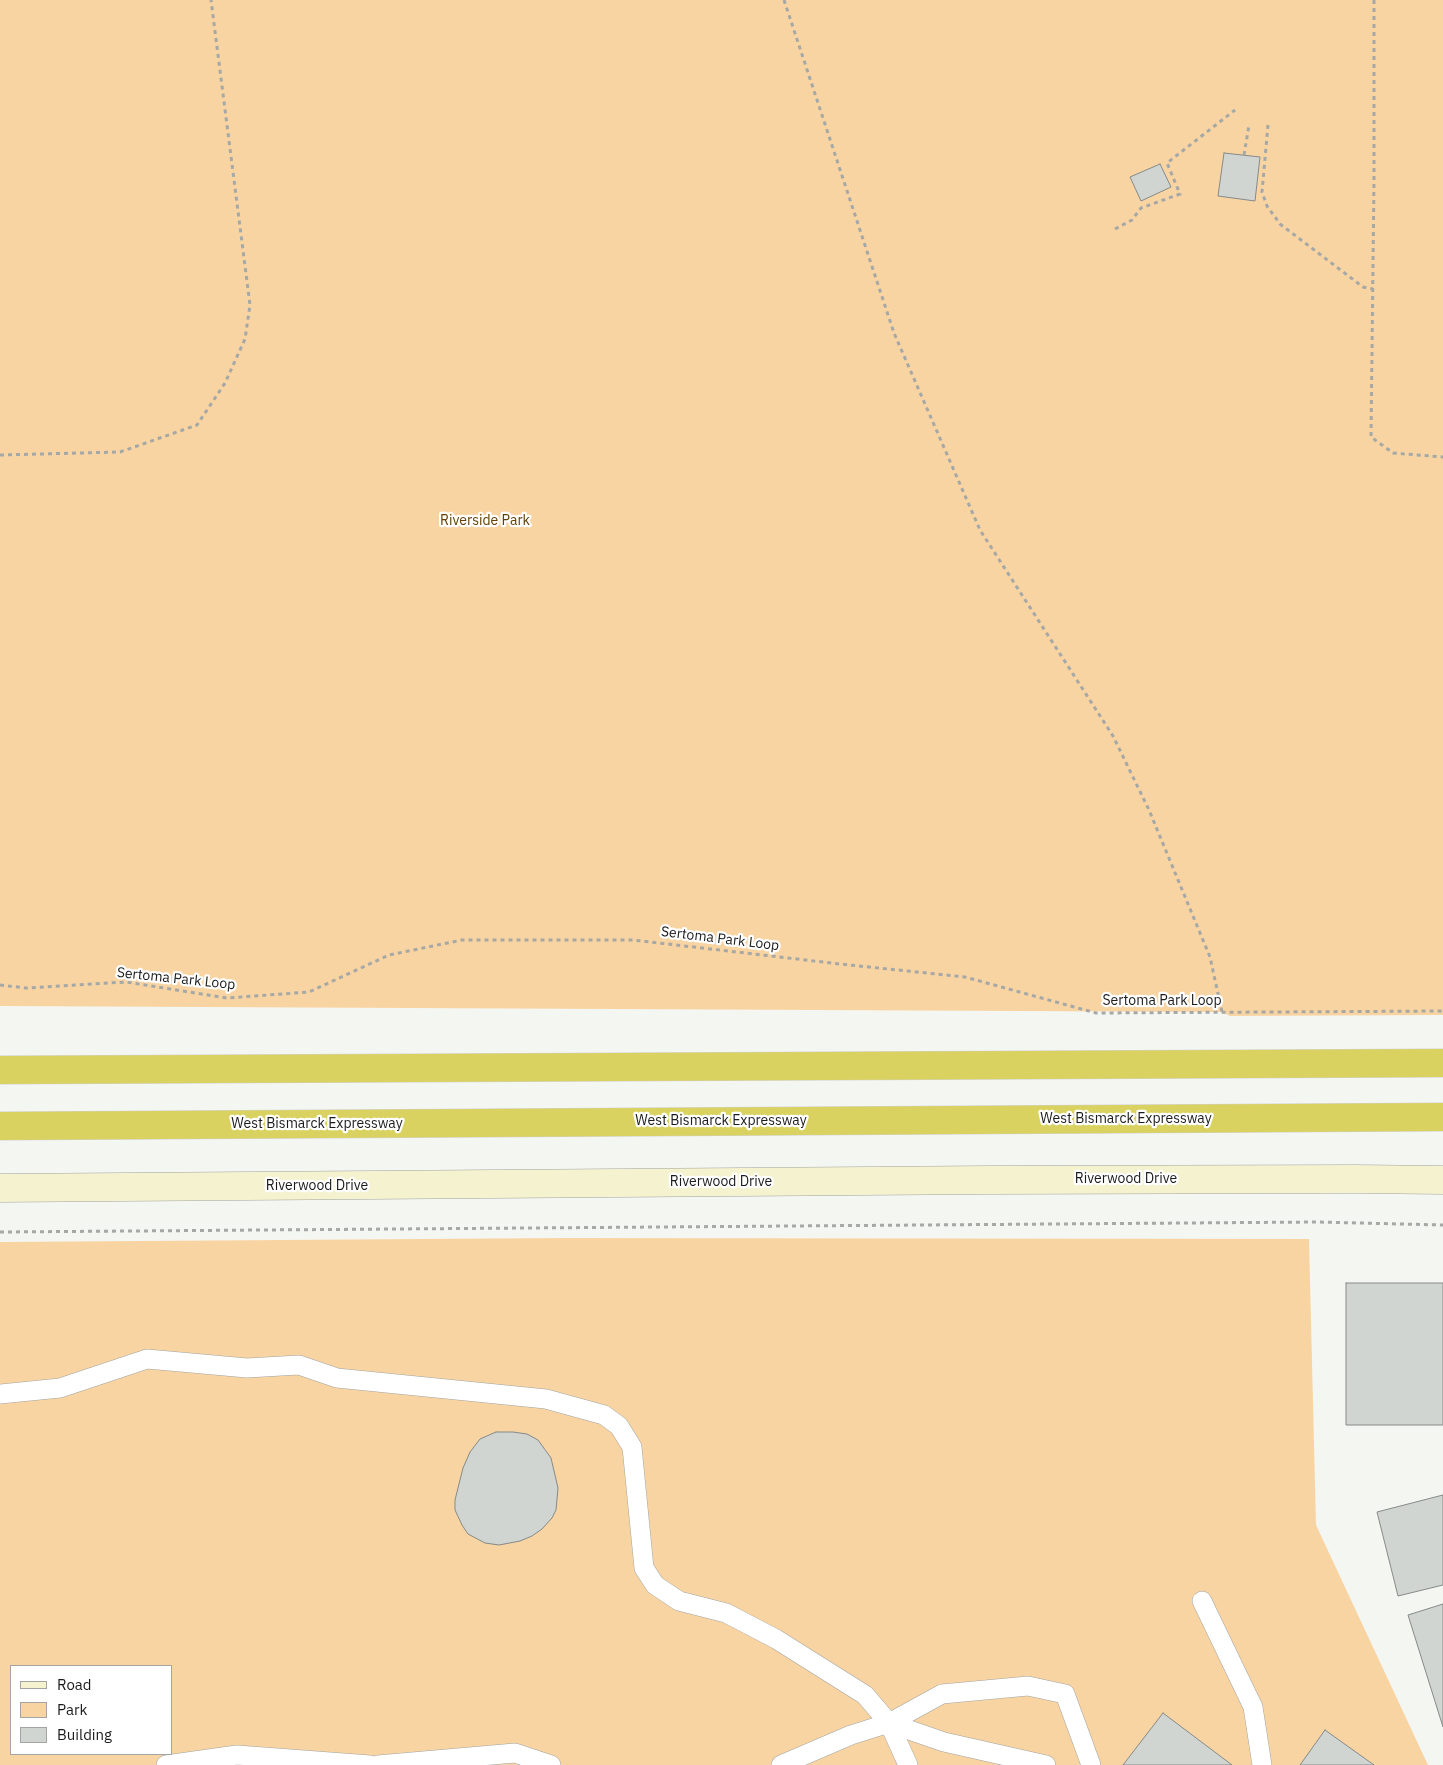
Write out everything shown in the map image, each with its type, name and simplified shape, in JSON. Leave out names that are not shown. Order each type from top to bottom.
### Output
[{"type":"highway","points":[[0,1070],[1443,1062]]},
{"type":"highway","name":"West Bismarck Expressway","points":[[0,1126],[1443,1117]]},
{"type":"street","name":"Riverwood Drive","points":[[0,1188],[978,1180],[1443,1180]]},
{"type":"lane","points":[[0,1394],[60,1388],[147,1359],[247,1368],[299,1365],[337,1378],[546,1399],[604,1415],[619,1426],[632,1447],[644,1568],[655,1585],[679,1601],[726,1613],[776,1639],[865,1695],[890,1723],[908,1765]]},
{"type":"lane","points":[[1202,1601],[1253,1707],[1262,1765]]},
{"type":"lane","points":[[781,1765],[851,1735],[890,1723],[942,1694],[1028,1686],[1065,1694],[1091,1765]]},
{"type":"lane","points":[[890,1723],[944,1742],[1046,1765]]},
{"type":"lane","points":[[378,1765],[515,1753],[551,1765]]},
{"type":"lane","points":[[166,1765],[237,1755],[370,1765]]},
{"type":"path","points":[[0,455],[120,452],[197,425],[225,383],[246,339],[250,305],[211,0]]},
{"type":"path","points":[[784,0],[894,333],[980,530],[1113,736],[1150,810],[1210,957],[1222,1012]]},
{"type":"path","points":[[1374,0],[1372,437],[1394,453],[1443,456]]},
{"type":"path","points":[[1115,229],[1132,220],[1141,208],[1180,194],[1167,163],[1235,110]]},
{"type":"path","points":[[1244,155],[1249,125]]},
{"type":"path","points":[[1268,125],[1262,192],[1267,206],[1280,224],[1363,287],[1373,289]]},
{"type":"path","name":"Sertoma Park Loop","points":[[0,985],[26,988],[126,982],[227,998],[309,992],[389,955],[462,940],[633,940],[965,977],[1096,1013],[1443,1010]]},
{"type":"path","points":[[0,1232],[1317,1222],[1443,1225]]},
{"type":"green space","name":"Riverside Park","points":[[0,0],[1443,0],[1443,1015],[1230,1016],[1222,1012],[0,1006]]},
{"type":"green space","points":[[564,1238],[1309,1239],[1316,1525],[1428,1765],[0,1765],[0,1242]]},
{"type":"building","points":[[1224,153],[1260,157],[1255,201],[1218,196]]},
{"type":"building","points":[[1160,164],[1171,187],[1141,201],[1130,177]]},
{"type":"building","points":[[1346,1283],[1443,1283],[1443,1425],[1346,1425]]},
{"type":"building","points":[[496,1432],[527,1434],[538,1440],[551,1458],[558,1488],[556,1510],[552,1518],[542,1529],[520,1541],[499,1545],[485,1543],[468,1534],[455,1510],[455,1500],[463,1468],[470,1452],[480,1439]]},
{"type":"building","points":[[1443,1495],[1443,1585],[1398,1596],[1377,1512]]},
{"type":"building","points":[[1443,1604],[1443,1727],[1408,1615]]},
{"type":"building","points":[[1163,1713],[1232,1765],[1123,1765]]},
{"type":"building","points":[[1325,1730],[1374,1765],[1300,1765]]}]
